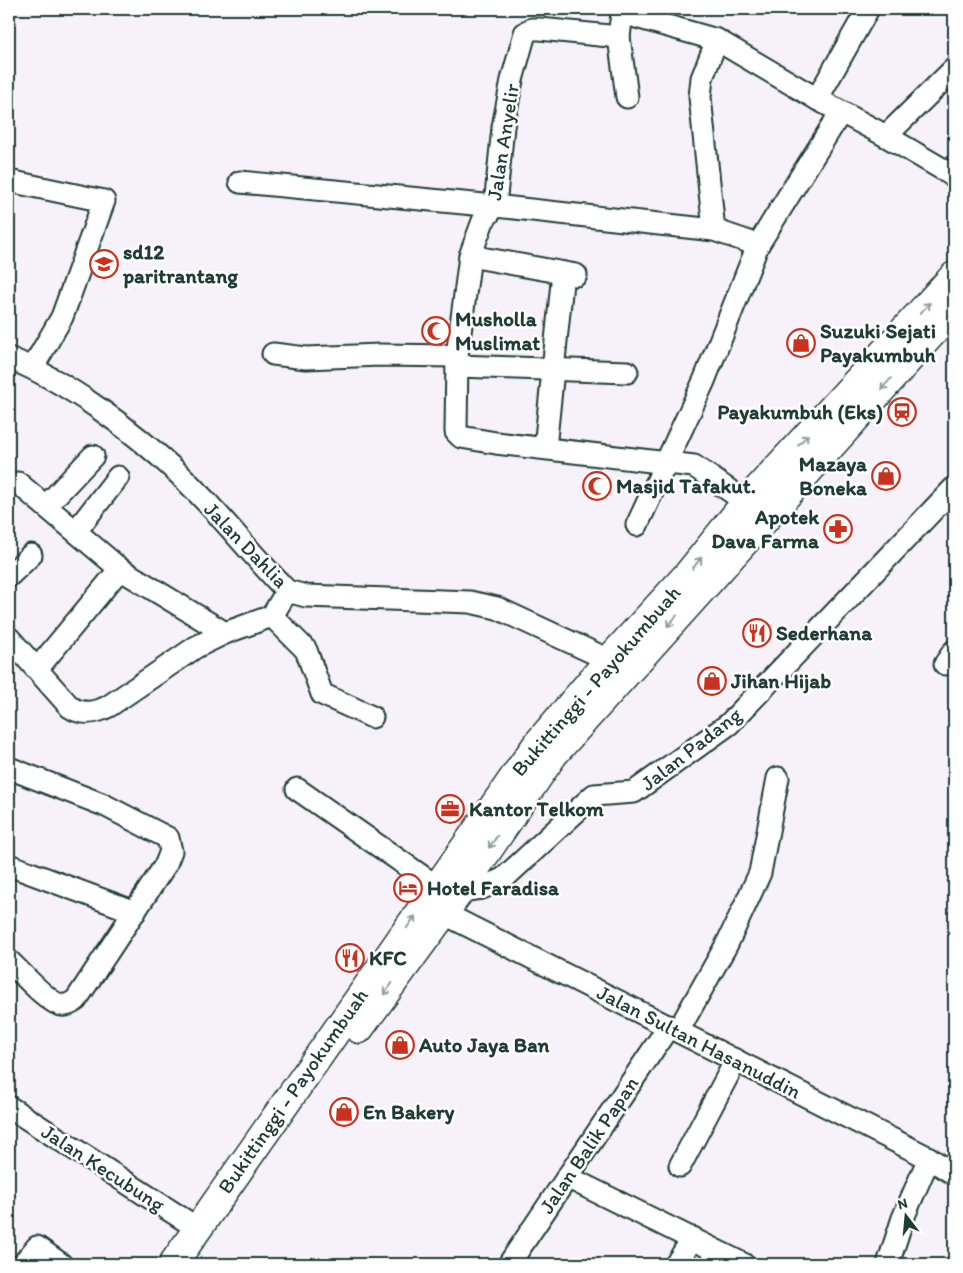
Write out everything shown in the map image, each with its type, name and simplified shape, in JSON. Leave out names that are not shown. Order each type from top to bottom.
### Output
[{"type":"highway","name":"Bukittinggi - Payokumbuah","points":[[194,1264],[233,1203],[443,913],[448,888],[538,743],[609,660],[689,573],[746,502],[954,276]]},
{"type":"highway","name":"Bukittinggi - Payokumbuah","points":[[173,1264],[197,1228],[448,888],[553,755],[954,309]]},
{"type":"street","points":[[817,100],[868,9]]},
{"type":"street","points":[[627,97],[619,37],[622,11],[717,40],[817,100],[886,136],[954,176]]},
{"type":"street","name":"Jalan Anyelir","points":[[619,37],[540,29],[532,29],[525,33],[512,80],[503,127],[495,206],[483,221],[470,256],[457,361],[456,432],[461,437],[694,466],[746,502]]},
{"type":"street","points":[[714,230],[700,98],[702,78],[717,40]]},
{"type":"street","points":[[886,136],[954,69]]},
{"type":"street","points":[[637,525],[704,382],[758,245],[840,112]]},
{"type":"street","points":[[9,181],[104,201],[62,317],[33,367]]},
{"type":"street","points":[[240,182],[495,206],[714,230],[758,245]]},
{"type":"street","points":[[470,256],[570,274],[554,369],[545,448]]},
{"type":"street","points":[[273,354],[306,358],[380,355],[554,369],[627,372]]},
{"type":"street","name":"Jalan Dahlia","points":[[9,358],[33,367],[92,405],[147,445],[179,474],[287,591],[306,596],[470,602],[497,608],[609,660]]},
{"type":"street","points":[[46,506],[94,456]]},
{"type":"street","points":[[76,531],[118,477]]},
{"type":"street","points":[[18,483],[120,569],[225,633]]},
{"type":"street","name":"Jalan Padang","points":[[448,888],[482,888],[503,879],[594,795],[634,792],[729,724],[954,488]]},
{"type":"street","points":[[9,576],[31,555]]},
{"type":"street","points":[[23,664],[120,569]]},
{"type":"street","points":[[9,638],[23,664],[70,708],[82,712],[96,711],[109,706],[196,647],[225,633],[272,616],[287,591]]},
{"type":"street","points":[[272,616],[306,650],[322,694],[372,717]]},
{"type":"street","points":[[9,768],[104,805],[168,838],[171,851],[169,858],[135,912],[76,1000],[62,1005],[51,1000],[9,961]]},
{"type":"street","name":"Jalan Balik Papan","points":[[510,1264],[567,1177],[674,1028],[727,944],[760,873],[778,778]]},
{"type":"street","points":[[297,789],[448,888]]},
{"type":"street","points":[[9,865],[135,912]]},
{"type":"street","name":"Jalan Sultan Hasanuddin","points":[[443,913],[929,1158],[954,1174]]},
{"type":"street","points":[[680,1166],[736,1060]]},
{"type":"street","name":"Jalan Kecubung","points":[[9,1108],[197,1228]]},
{"type":"street","points":[[888,1264],[903,1218],[929,1158]]},
{"type":"street","points":[[567,1177],[744,1264]]},
{"type":"street","points":[[676,1264],[693,1238]]},
{"type":"street","points":[[23,1264],[37,1247],[61,1264]]},
{"type":"place","name":"sd12 paritrantang","points":[[104,264]]},
{"type":"place","name":"Musholla Muslimat","points":[[436,331]]},
{"type":"place","name":"Suzuki Sejati Payakumbuh","points":[[801,343]]},
{"type":"place","name":"Payakumbuh (Eks)","points":[[902,412]]},
{"type":"place","name":"Mazaya Boneka","points":[[886,476]]},
{"type":"place","name":"Masjid Tafakut.","points":[[597,486]]},
{"type":"place","name":"Apotek Dava Farma","points":[[838,529]]},
{"type":"place","name":"Sederhana","points":[[757,633]]},
{"type":"place","name":"Jihan Hijab","points":[[712,681]]},
{"type":"place","name":"Kantor Telkom","points":[[450,809]]},
{"type":"place","name":"Hotel Faradisa","points":[[408,888]]},
{"type":"place","name":"KFC","points":[[350,958]]},
{"type":"place","name":"Auto Jaya Ban","points":[[400,1045]]},
{"type":"place","name":"En Bakery","points":[[344,1112]]}]
